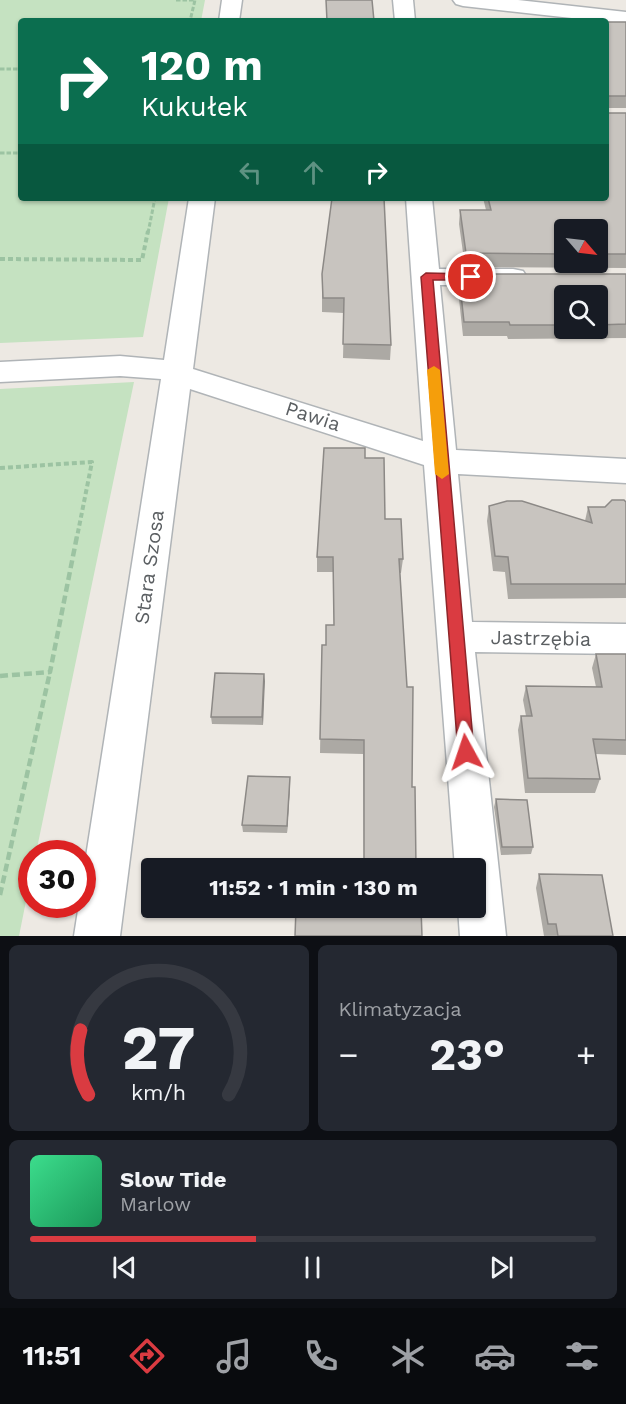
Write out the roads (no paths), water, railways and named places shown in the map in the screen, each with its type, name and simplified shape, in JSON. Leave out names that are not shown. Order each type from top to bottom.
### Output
[{"type":"street","points":[[229,18],[232,0]]},
{"type":"street","points":[[403,0],[405,18]]},
{"type":"street","points":[[463,0],[626,18]]},
{"type":"street","name":"Stara Szosa","points":[[97,936],[202,201]]},
{"type":"street","points":[[419,201],[455,637],[483,936]]},
{"type":"street","points":[[426,277],[544,278]]},
{"type":"street","name":"Pawia","points":[[0,372],[120,366],[160,369],[440,458],[466,464],[626,471]]},
{"type":"street","name":"Jastrzębia","points":[[455,637],[626,639]]}]
